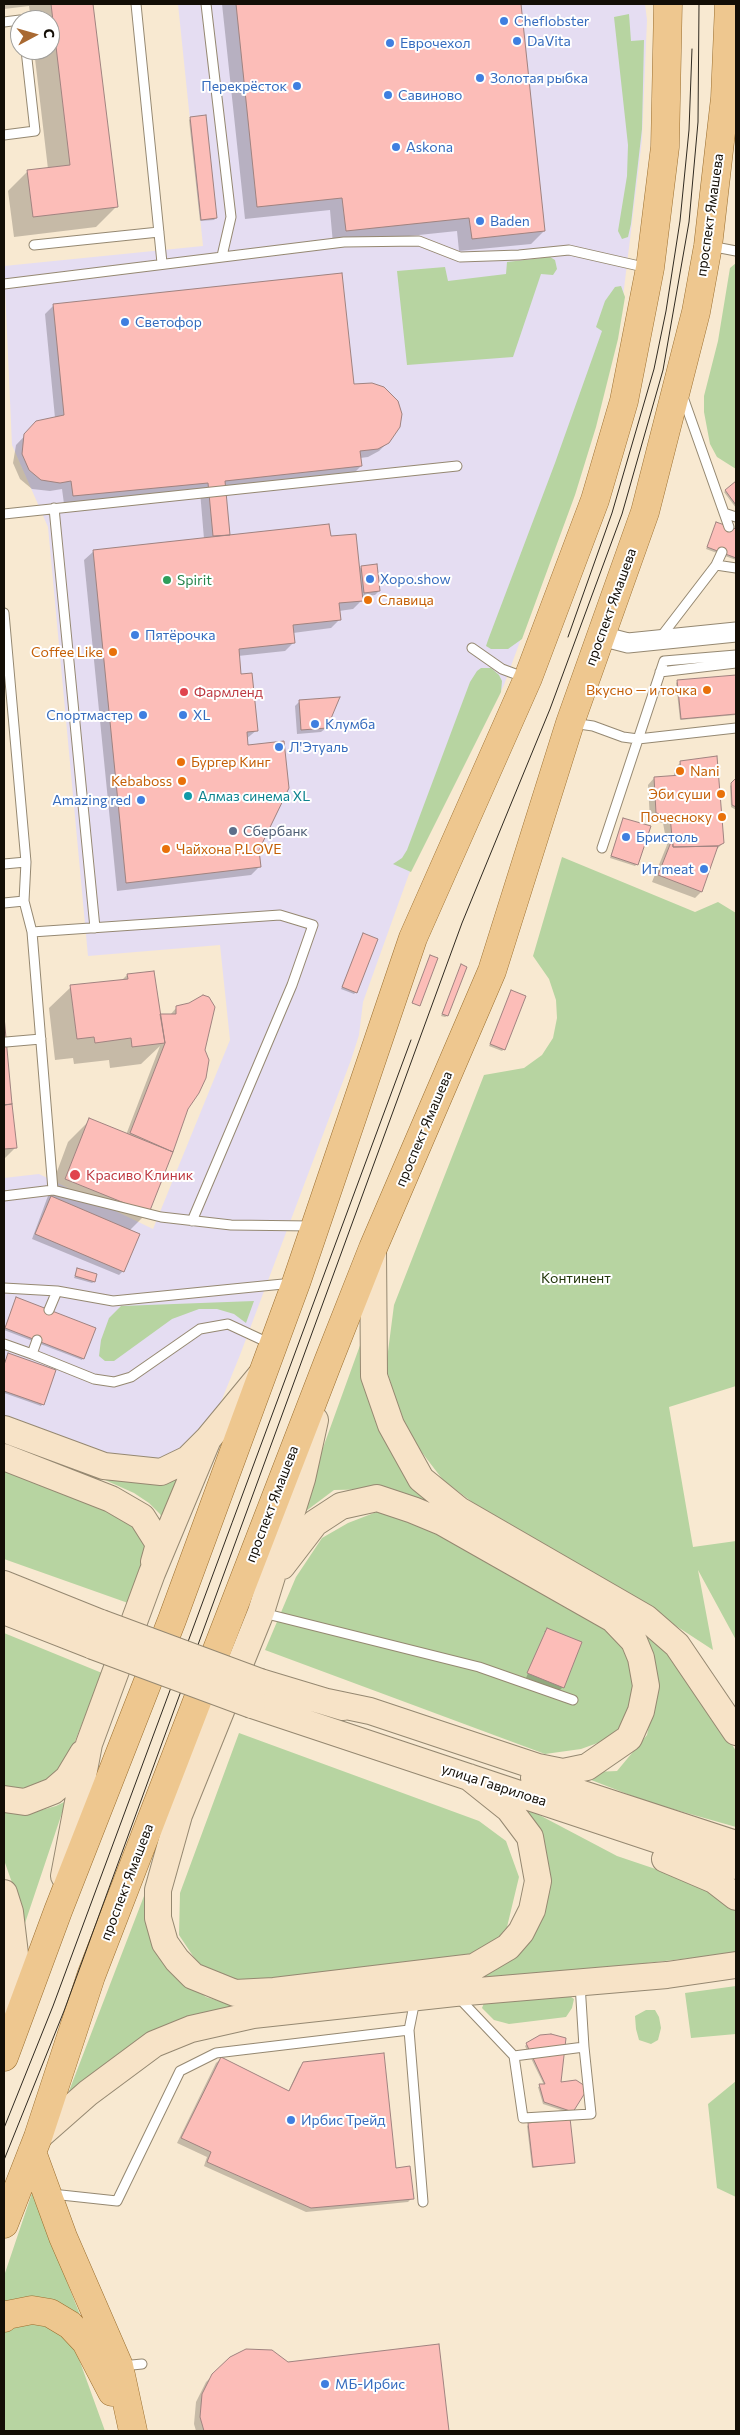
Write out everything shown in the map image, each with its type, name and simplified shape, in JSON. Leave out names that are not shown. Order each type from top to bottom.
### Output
[{"type":"main road","points":[[4,2057],[58,1911],[172,1620],[296,1283],[413,938],[528,678],[595,500],[624,400],[650,268],[665,147],[668,4]]},
{"type":"main road","name":"проспект Ямашева","points":[[4,2224],[35,2144],[91,1976],[328,1362],[373,1248],[492,971],[570,723],[645,512],[679,384],[696,312],[708,246],[731,98],[729,4]]},
{"type":"main road","points":[[373,1248],[374,1376],[391,1424],[421,1479],[459,1510],[646,1618],[677,1645],[736,1732]]},
{"type":"main road","points":[[328,1362],[302,1479],[261,1612],[179,1815],[158,1890],[158,1918],[165,1943],[177,1960],[193,1976],[235,1993],[274,1991],[474,1967],[508,1947],[521,1932],[532,1910],[538,1881],[530,1837],[509,1809],[469,1777]]},
{"type":"main road","points":[[4,1429],[104,1466],[161,1472],[188,1459],[208,1439],[262,1373]]},
{"type":"main road","points":[[4,1799],[25,1802],[53,1791],[68,1778],[88,1744],[152,1572],[208,1439]]},
{"type":"main road","points":[[4,1457],[111,1499],[142,1517],[159,1544],[152,1572]]},
{"type":"main road","points":[[270,1580],[315,1523],[341,1506],[377,1498],[442,1522],[613,1619],[634,1640],[641,1658],[646,1686],[642,1711],[629,1738],[586,1767],[563,1772],[538,1767],[370,1711],[327,1702]]},
{"type":"main road","points":[[4,1584],[97,1634]]},
{"type":"main road","points":[[9,1614],[97,1634],[256,1693]]},
{"type":"main road","name":"улица Гаврилова","points":[[256,1693],[327,1702],[543,1782],[736,1844]]},
{"type":"main road","name":"улица Гаврилова","points":[[256,1693],[469,1777],[736,1866]]},
{"type":"main road","points":[[58,1911],[88,1744]]},
{"type":"main road","points":[[91,1976],[179,1815]]},
{"type":"main road","points":[[598,1820],[650,1854],[714,1880],[736,1897]]},
{"type":"main road","points":[[4,1893],[10,1912],[15,1954],[4,2057]]},
{"type":"main road","points":[[133,2431],[131,2365],[47,2193],[35,2144],[88,2093],[154,2044],[191,2029],[253,2015],[455,1993],[667,1975],[736,1965]]},
{"type":"main road","points":[[4,2318],[7,2315],[32,2310],[50,2313],[70,2325],[86,2342],[133,2431]]},
{"type":"street","points":[[601,636],[628,643],[736,632]]},
{"type":"lane","points":[[136,4],[162,263]]},
{"type":"lane","points":[[206,4],[231,217],[222,256]]},
{"type":"lane","points":[[4,135],[35,132],[27,60]]},
{"type":"lane","points":[[34,245],[159,232]]},
{"type":"lane","points":[[4,284],[344,242],[419,241],[460,256],[519,255],[569,250],[650,268]]},
{"type":"lane","points":[[708,246],[736,251]]},
{"type":"lane","points":[[679,384],[729,527]]},
{"type":"lane","points":[[4,514],[457,466]]},
{"type":"lane","points":[[54,508],[95,928]]},
{"type":"lane","points":[[724,513],[736,517]]},
{"type":"lane","points":[[658,640],[716,565],[722,552]]},
{"type":"lane","points":[[716,565],[736,568]]},
{"type":"lane","points":[[4,613],[26,862],[24,901],[32,932],[52,1190]]},
{"type":"lane","points":[[472,648],[502,669],[528,678]]},
{"type":"lane","points":[[602,848],[664,661],[736,655]]},
{"type":"lane","points":[[660,672],[736,663]]},
{"type":"lane","points":[[570,723],[593,726],[623,737],[638,739],[736,728]]},
{"type":"lane","points":[[4,864],[26,862]]},
{"type":"lane","points":[[4,903],[24,901]]},
{"type":"lane","points":[[32,932],[280,915],[314,925],[292,985],[192,1221]]},
{"type":"lane","points":[[6,1042],[41,1039]]},
{"type":"lane","points":[[4,1196],[52,1190],[161,1217],[231,1224],[316,1226]]},
{"type":"lane","points":[[4,1288],[57,1291],[113,1301],[296,1283]]},
{"type":"lane","points":[[49,1310],[57,1291]]},
{"type":"lane","points":[[4,1344],[94,1379],[114,1382],[131,1377],[200,1329],[228,1324],[272,1344]]},
{"type":"lane","points":[[32,1354],[37,1340]]},
{"type":"lane","points":[[261,1612],[479,1667],[573,1700]]},
{"type":"lane","points":[[455,1993],[514,2056],[523,2118],[591,2114],[580,1982]]},
{"type":"lane","points":[[415,1997],[409,2030],[424,2202]]},
{"type":"lane","points":[[47,2193],[116,2201],[180,2071],[216,2054],[409,2030]]},
{"type":"lane","points":[[514,2056],[584,2047]]},
{"type":"shaded area","points":[[178,4],[645,4],[647,20],[642,140],[623,297],[574,495],[504,685],[409,874],[363,1002],[359,1035],[351,1060],[218,1409],[178,1459],[135,1465],[4,1423],[4,1178],[39,1174],[153,1229],[230,1040],[220,945],[88,956],[48,527],[12,445],[4,266],[203,246]]},
{"type":"green space","points":[[629,14],[631,41],[644,40],[642,129],[631,224],[628,237],[622,239],[618,231],[627,176],[628,145],[614,17]]},
{"type":"green space","points":[[550,257],[555,260],[557,269],[553,275],[541,274],[513,357],[407,365],[397,271],[445,267],[448,281],[506,274],[507,262]]},
{"type":"green space","points":[[736,263],[736,469],[717,457],[710,444],[704,412],[704,396],[718,341],[730,268]]},
{"type":"green space","points":[[621,286],[625,297],[618,339],[596,427],[575,495],[522,639],[508,649],[491,649],[486,646],[488,640],[555,463],[602,331],[596,327],[605,301],[615,287]]},
{"type":"green space","points":[[481,668],[491,668],[499,675],[502,681],[501,692],[411,872],[393,864],[402,858],[407,850],[470,682]]},
{"type":"green space","name":"Континент","points":[[562,857],[695,912],[718,902],[736,913],[736,1386],[669,1407],[693,1547],[736,1541],[736,1640],[698,1570],[713,1650],[621,1590],[476,1505],[443,1480],[404,1429],[386,1367],[394,1305],[484,1075],[524,1068],[542,1055],[553,1038],[557,1018],[556,1000],[549,979],[533,956]]},
{"type":"green space","points":[[254,1301],[246,1323],[234,1314],[217,1309],[199,1309],[172,1319],[114,1361],[105,1361],[99,1356],[101,1340],[109,1318],[121,1306]]},
{"type":"green space","points":[[367,1326],[396,1455],[639,1623],[677,1656],[736,1751],[736,1827],[648,1802],[573,1773],[617,1771],[647,1735],[654,1700],[651,1655],[378,1489],[334,1490],[298,1517]]},
{"type":"green space","points":[[4,1443],[185,1476],[166,1526],[160,1514],[149,1503],[134,1493],[105,1480]]},
{"type":"green space","points":[[4,1465],[132,1519],[147,1549],[135,1590],[128,1603],[4,1559]]},
{"type":"green space","points":[[379,1511],[417,1523],[607,1625],[631,1655],[638,1688],[630,1716],[614,1737],[581,1749],[545,1754],[265,1650],[296,1577],[322,1538],[348,1523]]},
{"type":"green space","points":[[4,1633],[102,1673],[64,1769],[35,1789],[4,1789]]},
{"type":"green space","points":[[239,1733],[479,1821],[506,1841],[519,1877],[507,1927],[481,1959],[232,1986],[199,1965],[179,1935],[180,1893]]},
{"type":"green space","points":[[66,1801],[21,1935],[16,1894],[4,1860],[4,1811],[31,1813]]},
{"type":"green space","points":[[526,1808],[617,1856],[694,1882],[736,1907],[736,1953],[254,2007],[66,2099],[149,1883],[182,1980],[206,1997],[226,2003],[506,1961],[542,1838]]},
{"type":"green space","points":[[736,1986],[736,2034],[691,2038],[685,1993]]},
{"type":"green space","points":[[562,1991],[574,1999],[572,2008],[566,2017],[509,2024],[494,2020],[482,2008],[486,1998]]},
{"type":"green space","points":[[646,2010],[655,2010],[659,2017],[661,2028],[658,2040],[651,2044],[639,2040],[636,2029],[635,2016]]},
{"type":"green space","points":[[736,2081],[736,2197],[717,2188],[708,2104]]},
{"type":"green space","points":[[32,2193],[84,2325],[52,2302],[19,2298],[4,2304],[4,2276]]},
{"type":"green space","points":[[11,2321],[51,2324],[75,2348],[105,2431],[4,2431],[4,2327]]},
{"type":"building","points":[[51,4],[93,4],[118,207],[33,217],[27,170],[70,165],[58,60],[60,60],[60,10],[52,10]]},
{"type":"building","name":"Савиново","points":[[236,4],[521,4],[545,231],[472,239],[469,218],[346,231],[342,198],[257,207]]},
{"type":"building","points":[[206,115],[217,218],[201,220],[190,117]]},
{"type":"building","points":[[342,273],[354,384],[372,383],[384,387],[398,401],[402,414],[400,427],[389,443],[378,449],[360,451],[362,466],[225,481],[230,535],[213,536],[208,483],[73,496],[71,481],[60,483],[41,480],[29,470],[22,454],[24,434],[36,421],[64,415],[53,304]]},
{"type":"building","points":[[736,481],[736,505],[725,490]]},
{"type":"building","points":[[716,522],[736,529],[736,558],[707,547]]},
{"type":"building","name":"XL","points":[[329,524],[331,536],[356,534],[363,601],[339,603],[341,620],[293,625],[295,643],[239,649],[241,674],[252,673],[258,731],[247,732],[248,745],[284,741],[289,788],[259,850],[261,867],[126,883],[93,550]]},
{"type":"building","name":"Xopo.show","points":[[377,564],[380,591],[364,593],[361,566]]},
{"type":"building","name":"Вкусно — и точка","points":[[736,675],[736,714],[681,719],[677,680]]},
{"type":"building","points":[[340,697],[327,728],[301,730],[299,700]]},
{"type":"building","points":[[717,756],[724,843],[718,846],[673,847],[670,816],[656,813],[654,777],[681,775],[680,761]]},
{"type":"building","points":[[736,778],[736,807],[732,805],[731,783]]},
{"type":"building","points":[[623,818],[651,826],[638,865],[611,856]]},
{"type":"building","points":[[673,837],[673,847],[718,846],[702,892],[658,875]]},
{"type":"building","points":[[363,933],[378,939],[357,993],[342,987]]},
{"type":"building","points":[[430,955],[438,958],[420,1006],[412,1003]]},
{"type":"building","points":[[461,964],[467,967],[448,1016],[442,1014]]},
{"type":"building","points":[[154,971],[165,1043],[132,1047],[131,1038],[95,1043],[94,1037],[77,1039],[70,985],[128,979],[127,974]]},
{"type":"building","points":[[511,990],[526,996],[505,1050],[490,1044]]},
{"type":"building","points":[[203,995],[209,997],[215,1007],[205,1050],[209,1060],[206,1078],[188,1109],[173,1152],[130,1133],[165,1043],[160,1014],[176,1014],[176,1006],[189,1003]]},
{"type":"building","points":[[4,1016],[12,1104],[4,1105]]},
{"type":"building","points":[[12,1104],[17,1148],[4,1149],[4,1105]]},
{"type":"building","points":[[89,1118],[173,1152],[149,1213],[65,1179]]},
{"type":"building","points":[[51,1196],[140,1234],[124,1272],[35,1234]]},
{"type":"building","points":[[77,1268],[97,1274],[95,1282],[75,1276]]},
{"type":"building","points":[[16,1297],[96,1328],[84,1359],[5,1328]]},
{"type":"building","points":[[8,1353],[56,1370],[44,1405],[4,1391],[4,1365]]},
{"type":"building","points":[[547,1628],[582,1642],[564,1688],[527,1673]]},
{"type":"building","points":[[551,2034],[566,2038],[561,2082],[576,2080],[588,2088],[573,2112],[544,2102],[539,2084],[545,2084],[526,2043],[540,2035]]},
{"type":"building","name":"Ирбис Трейд","points":[[384,2053],[396,2168],[410,2166],[414,2199],[311,2208],[207,2162],[211,2152],[181,2138],[221,2057],[289,2091],[303,2062]]},
{"type":"building","points":[[570,2118],[575,2163],[533,2167],[528,2123]]},
{"type":"building","name":"МБ-Ирбис","points":[[439,2344],[449,2431],[204,2431],[200,2417],[202,2394],[212,2374],[230,2357],[246,2349],[272,2350],[288,2362]]},
{"type":"tram line","points":[[4,2160],[64,2011],[462,923],[550,709],[622,514],[663,370],[689,222],[698,122],[699,4]]},
{"type":"tram line","points":[[568,637],[612,513],[654,369],[666,311],[680,221],[689,130],[692,49]]},
{"type":"tram line","points":[[4,2128],[53,2006],[411,1040]]},
{"type":"place","name":"Cheflobster","points":[[504,21]]},
{"type":"place","name":"DaVita","points":[[517,41]]},
{"type":"place","name":"Еврочехол","points":[[390,43]]},
{"type":"place","name":"Золотая рыбка","points":[[480,78]]},
{"type":"place","name":"Перекрёсток","points":[[297,86]]},
{"type":"place","name":"Савиново","points":[[388,95]]},
{"type":"place","name":"Askona","points":[[396,147]]},
{"type":"place","name":"Baden","points":[[480,221]]},
{"type":"place","name":"Светофор","points":[[125,322]]},
{"type":"place","name":"Xopo.show","points":[[370,579]]},
{"type":"place","name":"Spirit","points":[[167,580]]},
{"type":"place","name":"Славица","points":[[368,600]]},
{"type":"place","name":"Пятёрочка","points":[[135,635]]},
{"type":"place","name":"Coffee Like","points":[[113,652]]},
{"type":"place","name":"Вкусно — и точка","points":[[707,690]]},
{"type":"place","name":"Фармленд","points":[[184,692]]},
{"type":"place","name":"Спортмастер","points":[[143,715]]},
{"type":"place","name":"XL","points":[[183,715]]},
{"type":"place","name":"Клумба","points":[[315,724]]},
{"type":"place","name":"Л'Этуаль","points":[[279,747]]},
{"type":"place","name":"Бургер Кинг","points":[[181,762]]},
{"type":"place","name":"Nani","points":[[680,771]]},
{"type":"place","name":"Kebaboss","points":[[182,781]]},
{"type":"place","name":"Эби суши","points":[[721,794]]},
{"type":"place","name":"Алмаз синема XL","points":[[188,796]]},
{"type":"place","name":"Amazing red","points":[[141,800]]},
{"type":"place","name":"Почесноку","points":[[722,817]]},
{"type":"place","name":"Сбербанк","points":[[233,831]]},
{"type":"place","name":"Бристоль","points":[[626,837]]},
{"type":"place","name":"Чайхона P.LOVE","points":[[166,849]]},
{"type":"place","name":"Ит meat","points":[[704,869]]},
{"type":"place","name":"Красиво Клиник","points":[[75,1175]]},
{"type":"place","name":"Ирбис Трейд","points":[[291,2120]]},
{"type":"place","name":"МБ-Ирбис","points":[[325,2384]]}]
